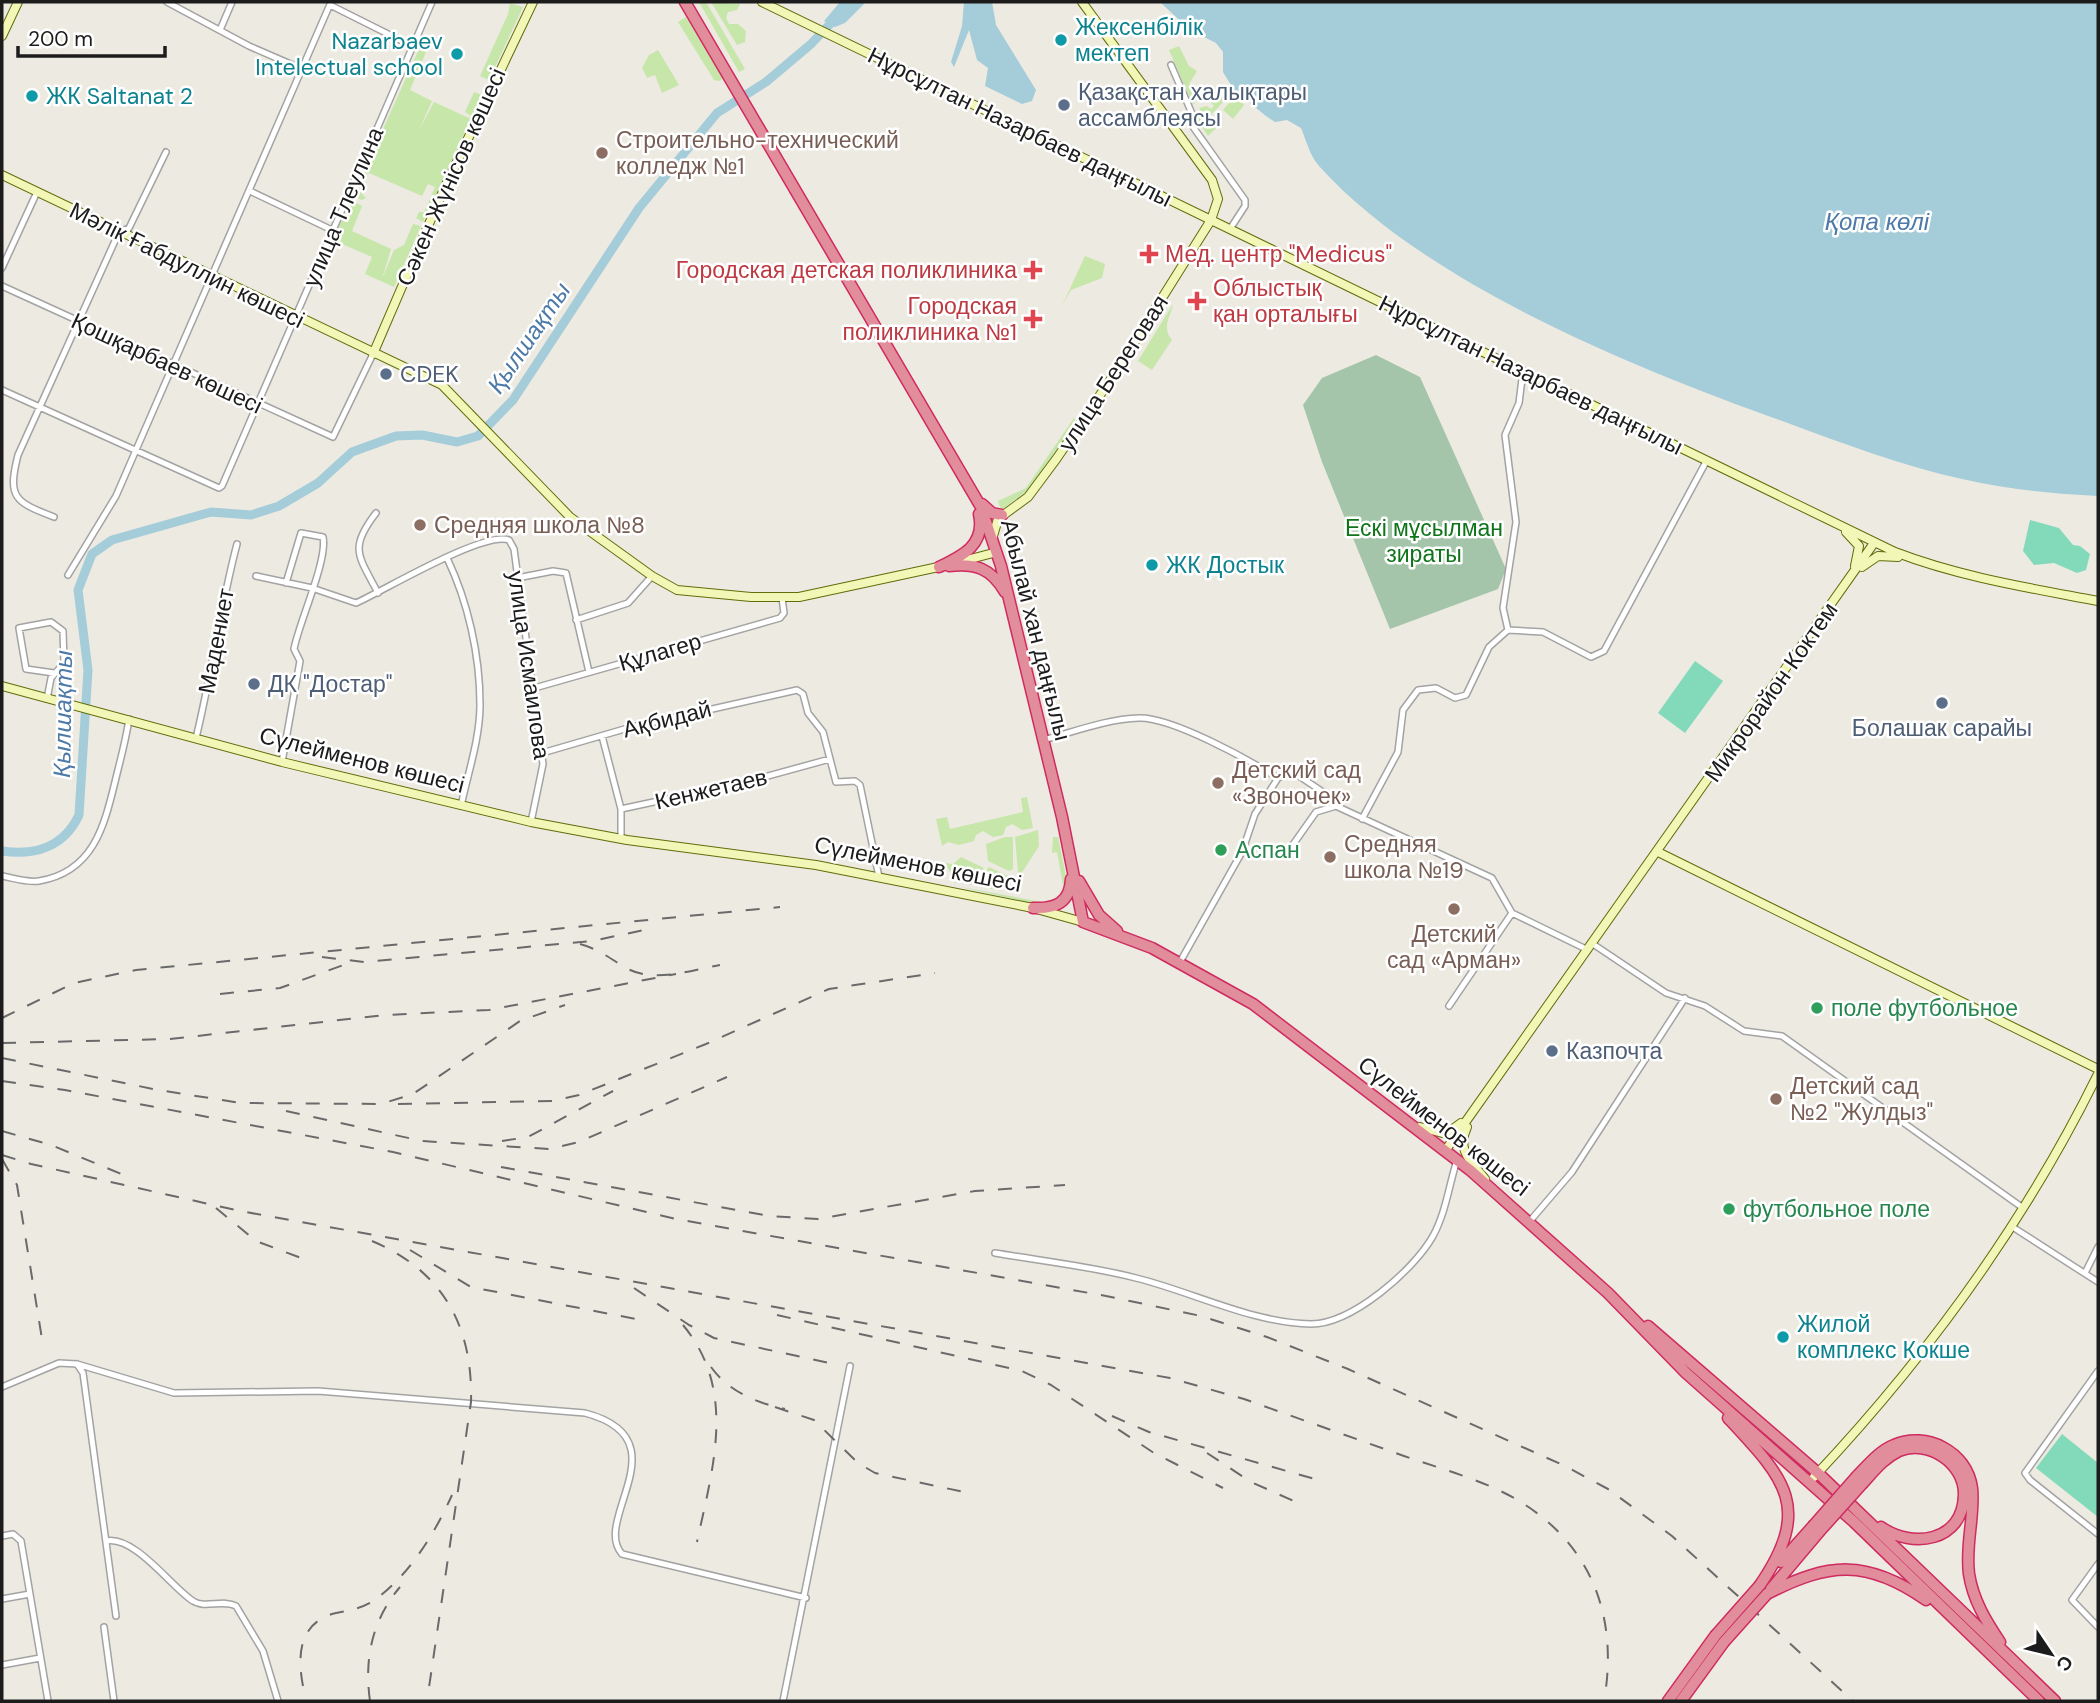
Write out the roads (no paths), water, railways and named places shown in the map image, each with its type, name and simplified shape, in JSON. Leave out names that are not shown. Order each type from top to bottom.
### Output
[{"type":"highway","name":"Абылай хан даңғылы","points":[[686,3],[972,491],[993,539],[992,553],[1011,607],[1070,855],[1083,922]]},
{"type":"highway","points":[[972,491],[989,511],[1002,515]]},
{"type":"highway","points":[[939,567],[966,553],[977,539],[981,522],[972,491]]},
{"type":"highway","points":[[939,567],[971,564],[985,569],[1000,584],[1011,607]]},
{"type":"highway","points":[[1033,908],[1054,907],[1066,898],[1071,883],[1070,855]]},
{"type":"highway","points":[[1070,855],[1084,892],[1103,920],[1142,944]]},
{"type":"highway","name":"Сүлейменов көшесі","points":[[1083,922],[1142,944],[1180,962],[1277,1020],[1499,1194],[1633,1316]]},
{"type":"highway","points":[[1633,1316],[1814,1478],[2039,1701]]},
{"type":"highway","points":[[1633,1316],[1762,1455],[1784,1492],[1789,1514],[1787,1534],[1764,1589]]},
{"type":"highway","points":[[1686,1373],[1814,1478],[1895,1536],[1922,1541],[1945,1532],[1954,1523],[1963,1506],[1964,1489],[1954,1467],[1942,1456],[1925,1449],[1908,1448],[1896,1453],[1860,1479]]},
{"type":"highway","points":[[1668,1701],[1886,1449],[1906,1441],[1937,1444],[1962,1463],[1972,1491],[1968,1561],[1972,1588],[1985,1620],[2011,1659]]},
{"type":"highway","points":[[1853,1508],[2055,1701]]},
{"type":"highway","points":[[1764,1589],[1819,1571],[1863,1569],[1905,1586],[1951,1616]]},
{"type":"highway","points":[[1683,1701],[1720,1639]]},
{"type":"street","points":[[2,36],[18,2]]},
{"type":"street","points":[[167,2],[302,69]]},
{"type":"street","points":[[220,30],[232,2]]},
{"type":"street","name":"улица Тлеулина","points":[[135,451],[219,488],[259,405],[432,2]]},
{"type":"street","name":"Сәкен Жүнісов көшесі","points":[[373,354],[444,190],[532,2]]},
{"type":"street","name":"Нұрсұлтан Назарбаев даңғылы","points":[[762,2],[1874,543],[1920,562]]},
{"type":"street","points":[[1082,2],[1212,180],[1218,199],[1211,220]]},
{"type":"street","points":[[68,575],[116,496],[330,3],[412,46]]},
{"type":"street","points":[[1171,65],[1193,116],[1191,124],[1245,200],[1245,206],[1230,229]]},
{"type":"street","points":[[54,517],[19,500],[13,492],[12,481],[38,406],[119,232],[129,228],[166,152]]},
{"type":"street","name":"Мәлік Ғабдуллин көшесі","points":[[2,175],[448,389],[570,517],[652,576],[685,592],[782,598],[839,591],[992,553]]},
{"type":"street","points":[[250,191],[334,231]]},
{"type":"street","points":[[2,268],[37,192]]},
{"type":"street","name":"улица Береговая","points":[[1002,515],[1021,503],[1042,479],[1115,373],[1211,220]]},
{"type":"street","name":"Қошқарбаев көшесі","points":[[2,286],[333,437],[373,354]]},
{"type":"street","points":[[1508,630],[1503,608],[1516,522],[1505,435],[1519,403],[1523,370]]},
{"type":"street","points":[[2,390],[135,451]]},
{"type":"street","points":[[1362,818],[1398,752],[1401,716],[1410,699],[1418,691],[1429,687],[1455,698],[1466,695],[1489,647],[1508,630],[1543,632],[1591,657],[1604,651],[1707,460]]},
{"type":"street","points":[[376,513],[361,533],[357,548],[377,593]]},
{"type":"street","points":[[993,539],[993,526],[1002,515]]},
{"type":"street","name":"Микрорайон Коктем","points":[[1834,523],[1859,546],[1857,560],[1847,582]]},
{"type":"street","points":[[282,762],[300,661],[294,649],[324,538],[301,533],[286,583]]},
{"type":"street","name":"улица Исмаилова","points":[[447,558],[471,546],[497,539],[509,540],[514,549],[531,689],[542,753],[543,771],[531,822]]},
{"type":"street","name":"Микрорайон Коктем","points":[[1479,1103],[1652,862],[1874,543]]},
{"type":"street","name":"Мадениет","points":[[195,738],[209,685],[219,616],[237,544]]},
{"type":"street","name":"Микрорайон Коктем","points":[[1847,582],[1878,556],[1920,562]]},
{"type":"street","points":[[256,576],[312,588],[356,604],[447,558],[468,607],[480,704],[477,739],[461,806]]},
{"type":"street","points":[[1920,562],[1999,582],[2098,601]]},
{"type":"street","points":[[517,578],[553,571],[566,573],[589,672]]},
{"type":"street","points":[[576,620],[628,603],[652,576]]},
{"type":"street","name":"Құлагер","points":[[531,689],[780,618],[784,612],[782,598]]},
{"type":"street","points":[[47,699],[54,673],[62,667],[65,657],[60,627],[46,621],[19,628],[26,669],[54,673]]},
{"type":"street","name":"Сүлейменов көшесі","points":[[2,686],[282,762],[531,822],[621,839],[762,857],[879,877],[1033,908],[1083,922]]},
{"type":"street","name":"Ақбидай","points":[[542,753],[793,690],[803,694],[808,713],[823,732],[830,759]]},
{"type":"street","points":[[2,876],[36,882],[46,879],[74,865],[94,846],[106,823],[129,719]]},
{"type":"street","points":[[1042,740],[1118,722],[1149,719],[1176,727],[1278,778]]},
{"type":"street","points":[[602,736],[621,809],[621,839]]},
{"type":"street","points":[[830,759],[837,783],[855,781],[860,785],[879,877]]},
{"type":"street","name":"Кенжетаев","points":[[621,809],[742,783],[830,759]]},
{"type":"street","points":[[1180,962],[1242,852],[1255,814],[1278,778],[1293,772],[1326,794],[1336,806],[1492,878],[1512,913],[1590,947],[1666,993],[1709,1008],[1744,1031],[1782,1036],[2023,1208]]},
{"type":"street","points":[[1292,846],[1316,812],[1336,806]]},
{"type":"street","points":[[1658,852],[2098,1069]]},
{"type":"street","points":[[1449,1006],[1512,913]]},
{"type":"street","points":[[1530,1221],[1573,1172],[1685,998]]},
{"type":"street","points":[[1814,1478],[1921,1354],[2011,1226],[2098,1074]]},
{"type":"street","points":[[1402,1119],[1429,1131],[1446,1134],[1479,1103]]},
{"type":"street","points":[[1445,1151],[1479,1103]]},
{"type":"street","points":[[1479,1103],[1461,1145],[1466,1155],[1499,1194]]},
{"type":"street","points":[[995,1253],[1138,1278],[1284,1321],[1323,1323],[1366,1303],[1395,1280],[1425,1247],[1442,1217],[1457,1160]]},
{"type":"street","points":[[2011,1226],[2098,1282]]},
{"type":"street","points":[[2085,1273],[2098,1247]]},
{"type":"street","points":[[2,1387],[59,1363],[77,1364],[174,1392],[318,1391],[544,1407],[602,1417],[625,1433],[630,1447],[630,1470],[616,1535],[616,1546],[622,1554],[806,1598]]},
{"type":"street","points":[[77,1364],[83,1373],[116,1615]]},
{"type":"street","points":[[783,1701],[806,1598],[850,1366]]},
{"type":"street","points":[[2098,1371],[2025,1473],[2030,1480],[2098,1534]]},
{"type":"street","points":[[2,1536],[16,1535],[21,1541],[48,1701]]},
{"type":"street","points":[[106,1541],[116,1540],[162,1569],[194,1602],[236,1606],[263,1651],[278,1701]]},
{"type":"street","points":[[2098,1564],[2072,1598],[2098,1627]]},
{"type":"street","points":[[2,1599],[30,1594]]},
{"type":"street","points":[[104,1627],[114,1701]]},
{"type":"street","points":[[2,1664],[40,1658]]},
{"type":"water","points":[[840,2],[866,2],[845,23],[835,27],[824,21]]},
{"type":"water","points":[[964,2],[992,2],[996,25],[1036,90],[1032,101],[1022,104],[985,86],[988,68],[977,60],[969,30],[954,67],[951,62],[962,26]]},
{"type":"water","name":"Қопа көлі","points":[[1160,2],[2098,2],[2098,496],[1995,486],[1895,461],[1727,401],[1600,349],[1536,318],[1474,285],[1416,248],[1363,209],[1319,166],[1310,152],[1301,128],[1287,120],[1275,122],[1234,90],[1223,72],[1223,52],[1216,43],[1190,30]]},
{"type":"waterway","name":"Қылшақты","points":[[2,851],[26,852],[47,847],[65,835],[79,815],[88,670],[78,590],[92,554],[112,540],[211,512],[251,515],[279,506],[318,483],[352,452],[396,436],[422,435],[457,442],[478,436],[513,400],[639,208],[717,113],[766,82],[811,44],[851,2]]},
{"type":"railway","points":[[2,1018],[74,983],[136,970],[780,907]]},
{"type":"railway","points":[[322,957],[364,962],[592,941],[649,929]]},
{"type":"railway","points":[[580,944],[628,969],[650,975],[674,974],[720,965]]},
{"type":"railway","points":[[220,994],[280,988],[349,963]]},
{"type":"railway","points":[[398,1104],[552,1101],[579,1095],[706,1044],[829,989],[935,973]]},
{"type":"railway","points":[[2,1043],[170,1039],[385,1015],[489,1010],[676,974]]},
{"type":"railway","points":[[2,1058],[158,1090],[241,1103],[381,1104],[413,1094],[520,1021],[565,1005]]},
{"type":"railway","points":[[286,1111],[422,1141],[549,1149],[579,1142],[727,1077]]},
{"type":"railway","points":[[2,1081],[65,1090],[393,1152],[676,1219],[1106,1296],[1201,1316],[1267,1337],[1348,1369],[1565,1466],[1608,1489],[1672,1536],[1853,1701]]},
{"type":"railway","points":[[502,1141],[528,1137],[613,1091]]},
{"type":"railway","points":[[2,1131],[51,1145],[131,1178]]},
{"type":"railway","points":[[2,1155],[31,1164],[240,1211],[1170,1378],[1244,1399],[1474,1480],[1501,1491],[1541,1516],[1563,1536],[1594,1584],[1607,1640],[1608,1670],[1604,1701]]},
{"type":"railway","points":[[2,1159],[17,1185],[42,1339]]},
{"type":"railway","points":[[501,1167],[770,1216],[818,1219],[975,1191],[1065,1185]]},
{"type":"railway","points":[[216,1208],[256,1241],[309,1261]]},
{"type":"railway","points":[[372,1241],[397,1253],[435,1285],[449,1304],[459,1326],[470,1374],[471,1402],[427,1701]]},
{"type":"railway","points":[[410,1250],[471,1287],[641,1320]]},
{"type":"railway","points":[[634,1288],[689,1325],[714,1338],[834,1364]]},
{"type":"railway","points":[[777,1315],[1022,1371],[1051,1385],[1154,1453],[1223,1488]]},
{"type":"railway","points":[[683,1325],[700,1350],[710,1376],[715,1402],[714,1458],[697,1542]]},
{"type":"railway","points":[[711,1367],[735,1390],[785,1409]]},
{"type":"railway","points":[[775,1407],[814,1420],[858,1463],[875,1473],[964,1492]]},
{"type":"railway","points":[[1112,1416],[1149,1432],[1315,1479]]},
{"type":"railway","points":[[1207,1453],[1251,1482],[1296,1502]]},
{"type":"railway","points":[[303,1686],[301,1652],[303,1641],[314,1624],[324,1617],[367,1605],[400,1578],[438,1524],[452,1495]]},
{"type":"railway","points":[[370,1701],[368,1670],[372,1641],[383,1613],[400,1587]]},
{"type":"place","name":"Жексенбілік мектеп","points":[[1061,40]]},
{"type":"place","name":"Nazarbaev Intelectual school","points":[[457,54]]},
{"type":"place","name":"ЖК Saltanat 2","points":[[32,96]]},
{"type":"place","name":"Қазақстан халықтары ассамблеясы","points":[[1064,105]]},
{"type":"place","name":"Строительно-технический колледж №1","points":[[602,153]]},
{"type":"place","name":"Мед. центр \"Medicus\"","points":[[1149,254]]},
{"type":"place","name":"Городская детская поликлиника","points":[[1033,270]]},
{"type":"place","name":"Облыстық қан орталығы","points":[[1197,301]]},
{"type":"place","name":"Городская поликлиника №1","points":[[1033,319]]},
{"type":"place","name":"CDEK","points":[[386,374]]},
{"type":"place","name":"Средняя школа №8","points":[[420,525]]},
{"type":"place","name":"ЖК Достык","points":[[1152,565]]},
{"type":"place","name":"ДК \"Достар\"","points":[[254,684]]},
{"type":"place","name":"Болашак сарайы","points":[[1942,703]]},
{"type":"place","name":"Детский сад «Звоночек»","points":[[1218,783]]},
{"type":"place","name":"Аспан","points":[[1221,850]]},
{"type":"place","name":"Средняя школа №19","points":[[1330,857]]},
{"type":"place","name":"Детский сад «Арман»","points":[[1454,909]]},
{"type":"place","name":"поле футбольное","points":[[1817,1008]]},
{"type":"place","name":"Казпочта","points":[[1552,1051]]},
{"type":"place","name":"Детский сад №2 \"Жулдыз\"","points":[[1776,1099]]},
{"type":"place","name":"футбольное поле","points":[[1729,1209]]},
{"type":"place","name":"Жилой комплекс Кокше","points":[[1783,1337]]},
{"type":"park label","name":"Ескі мұсылман зираты","points":[[1424,541]]}]
